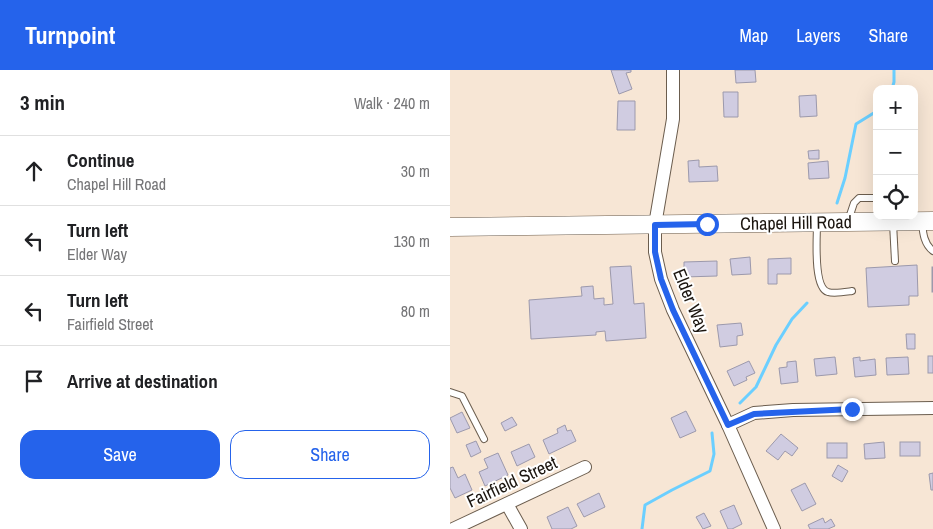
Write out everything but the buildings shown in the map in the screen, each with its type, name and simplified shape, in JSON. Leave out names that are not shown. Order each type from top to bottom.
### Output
[{"type":"main road","name":"Chapel Hill Road","points":[[450,227],[817,223],[887,220],[927,221]]},
{"type":"street","name":"Elder Way","points":[[673,70],[673,119],[655,225],[655,252],[661,279],[673,310],[728,425],[774,529]]},
{"type":"street","points":[[728,425],[754,414],[793,410],[933,408]]},
{"type":"street","name":"Fairfield Street","points":[[453,529],[585,467]]},
{"type":"street","points":[[508,504],[521,529]]},
{"type":"lane","points":[[848,222],[854,202],[859,198],[873,198]]},
{"type":"lane","points":[[887,220],[895,261]]},
{"type":"lane","points":[[927,221],[924,236],[928,248],[933,251]]},
{"type":"lane","points":[[817,223],[818,276],[822,288],[828,292],[852,291]]},
{"type":"lane","points":[[450,392],[462,396],[484,439]]},
{"type":"waterway","points":[[893,85],[894,70]]},
{"type":"waterway","points":[[837,203],[845,178],[856,124],[873,113]]},
{"type":"waterway","points":[[740,403],[756,387],[776,345],[792,319],[807,303]]},
{"type":"waterway","points":[[642,529],[645,505],[710,471],[714,454],[712,433]]},
{"type":"route","points":[[707,224],[655,225],[655,252],[661,279],[673,310],[728,425],[754,414],[793,410],[852,409]]}]
